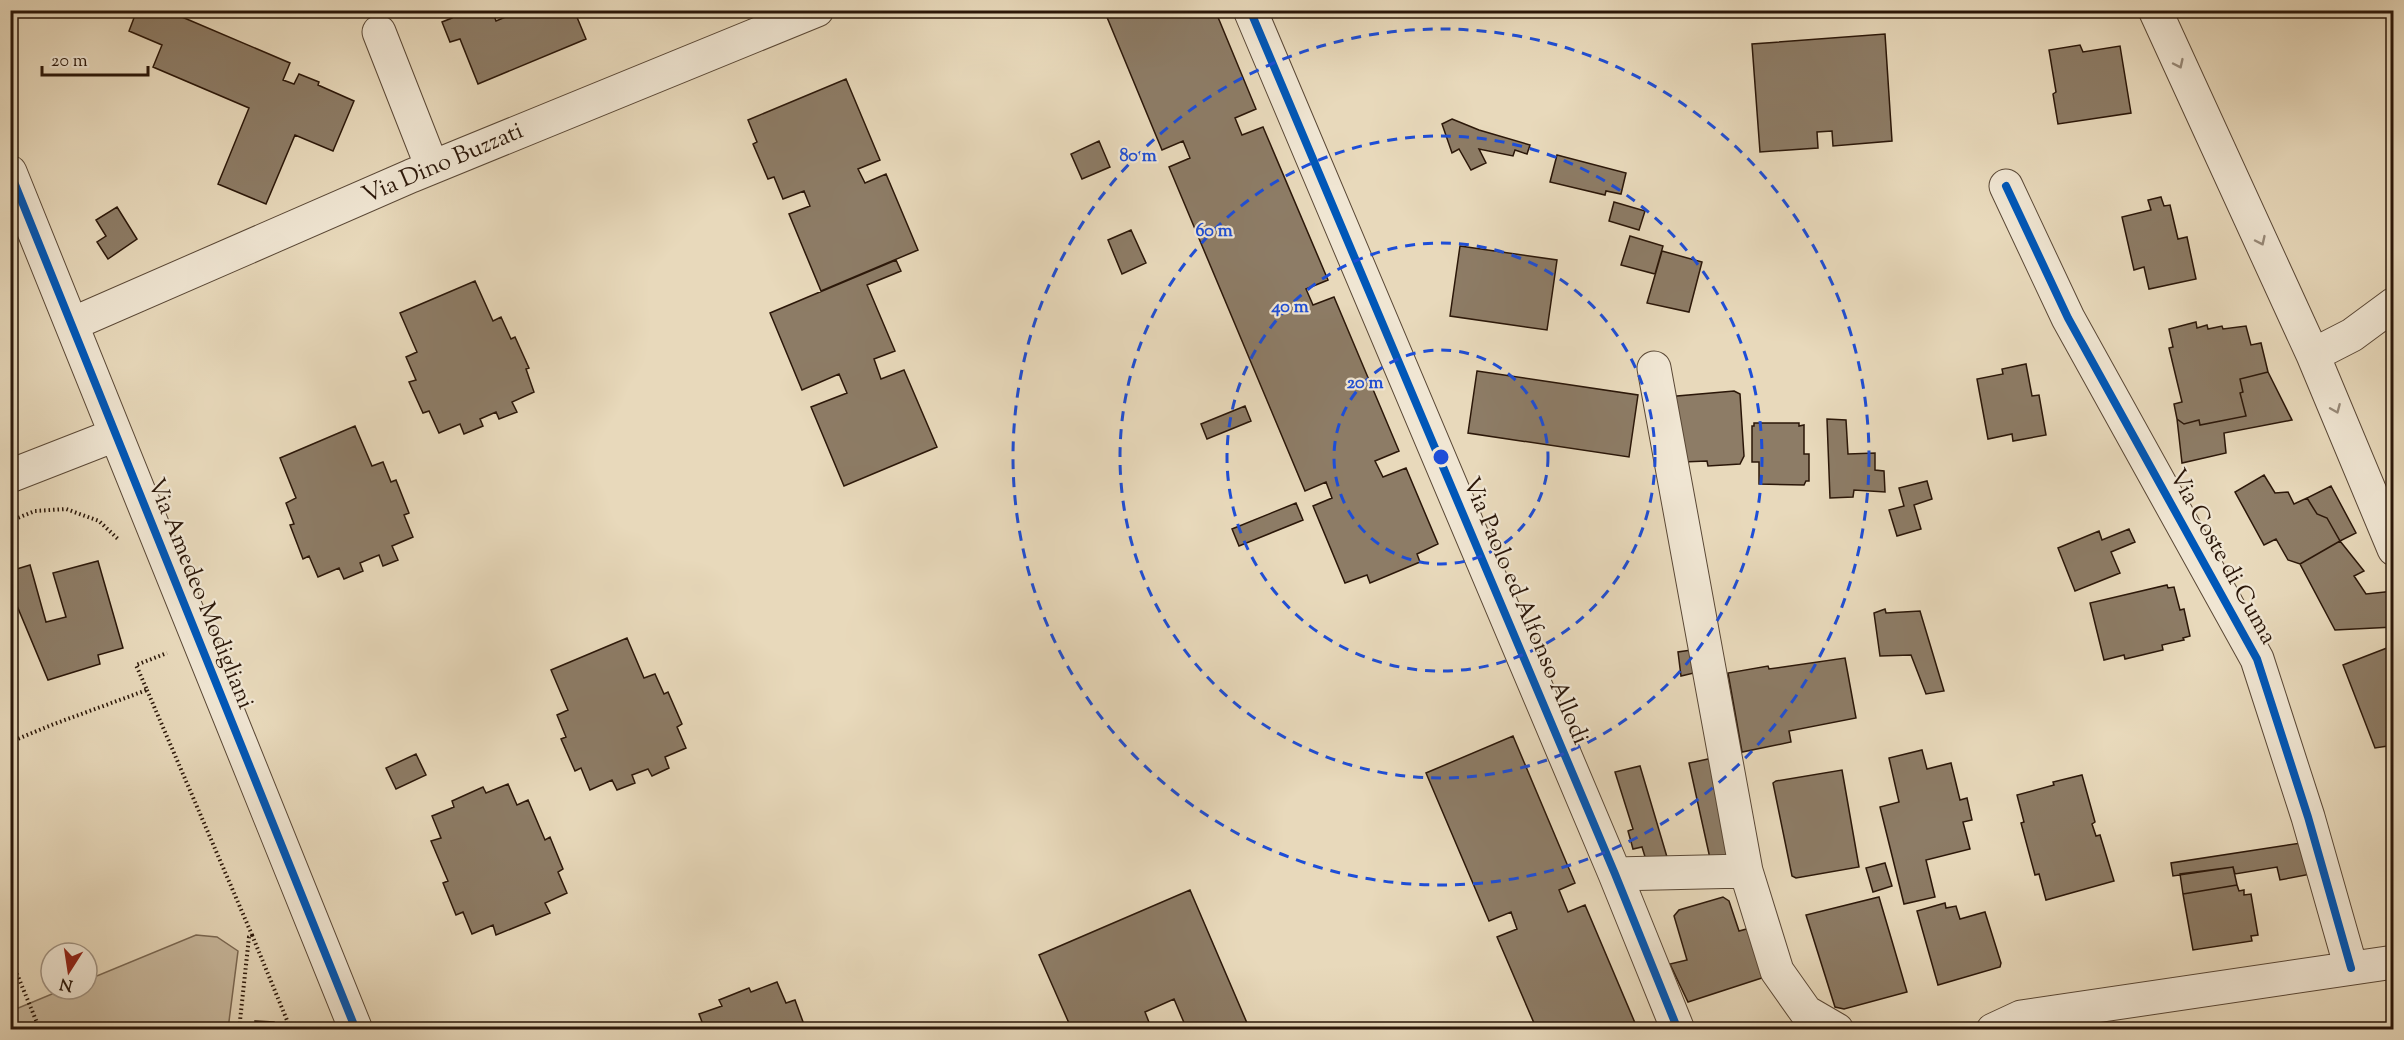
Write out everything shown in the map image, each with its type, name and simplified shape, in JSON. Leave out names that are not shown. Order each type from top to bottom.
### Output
[{"type":"street","name":"Via Dino Buzzati","points":[[72,324],[432,167],[817,10]]},
{"type":"street","name":"Via Paolo ed Alfonso Allodi","points":[[1250,10],[1615,874],[1678,1029]]},
{"type":"street","points":[[2155,10],[2313,355],[2394,549]]},
{"type":"street","points":[[379,32],[432,167]]},
{"type":"street","name":"Via Amedeo Modigliani","points":[[10,172],[356,1029]]},
{"type":"street","name":"Via Coste di Cuma","points":[[2006,186],[2068,318],[2257,659],[2308,817],[2350,968]]},
{"type":"street","points":[[2313,355],[2352,334],[2394,304]]},
{"type":"street","points":[[1654,368],[1746,871],[1777,971],[1806,1012],[1837,1029]]},
{"type":"street","points":[[10,476],[115,435]]},
{"type":"street","points":[[1615,874],[1746,871]]},
{"type":"street","points":[[1993,1029],[2021,1017],[2394,962]]},
{"type":"path","points":[[10,521],[35,511],[66,509],[99,521],[120,541]]},
{"type":"path","points":[[193,629],[166,639],[171,652],[136,664],[291,1029]]},
{"type":"path","points":[[10,742],[147,690]]},
{"type":"path","points":[[239,1029],[249,937],[252,935]]},
{"type":"path","points":[[10,957],[40,1029]]},
{"type":"shaded area","points":[[196,935],[217,937],[238,951],[228,1029],[11,1029],[11,1011],[39,999],[99,1001],[99,975]]},
{"type":"building","points":[[137,10],[177,10],[175,14],[290,63],[283,80],[294,84],[299,74],[354,101],[333,151],[295,135],[266,204],[218,184],[249,108],[153,67],[162,45],[129,31]]},
{"type":"building","points":[[449,10],[492,10],[496,21],[522,10],[574,10],[586,39],[478,84],[460,39],[450,42],[442,22],[452,18]]},
{"type":"building","points":[[1104,10],[1215,10],[1256,109],[1235,118],[1242,135],[1263,127],[1328,280],[1306,289],[1313,305],[1334,297],[1399,451],[1375,461],[1383,477],[1406,468],[1438,544],[1417,554],[1420,562],[1370,583],[1367,575],[1345,583],[1313,506],[1332,498],[1326,482],[1305,491],[1169,167],[1190,158],[1183,141],[1162,150]]},
{"type":"building","points":[[1885,34],[1892,141],[1833,146],[1832,131],[1817,132],[1818,148],[1760,152],[1752,44]]},
{"type":"building","points":[[2080,45],[2083,52],[2120,46],[2131,113],[2058,124],[2053,94],[2056,92],[2049,50]]},
{"type":"building","points":[[846,79],[880,160],[858,169],[865,183],[886,174],[918,250],[821,291],[789,214],[810,206],[804,191],[783,199],[774,177],[768,179],[753,144],[757,142],[748,120]]},
{"type":"building","points":[[1452,119],[1479,130],[1530,145],[1527,154],[1515,150],[1513,156],[1479,149],[1486,163],[1471,170],[1459,149],[1452,153],[1442,124]]},
{"type":"building","points":[[1099,141],[1110,167],[1082,179],[1071,154]]},
{"type":"building","points":[[1557,155],[1626,173],[1621,194],[1606,191],[1605,195],[1550,182]]},
{"type":"building","points":[[2161,197],[2164,206],[2170,205],[2178,239],[2187,237],[2196,279],[2149,289],[2144,267],[2134,270],[2122,217],[2151,210],[2148,200]]},
{"type":"building","points":[[1614,202],[1645,211],[1639,230],[1609,221]]},
{"type":"building","points":[[117,207],[137,239],[108,259],[97,242],[106,236],[96,220]]},
{"type":"building","points":[[1131,230],[1146,263],[1122,274],[1108,240]]},
{"type":"building","points":[[1630,236],[1663,246],[1655,274],[1621,265]]},
{"type":"building","points":[[1460,246],[1557,260],[1547,330],[1450,316]]},
{"type":"building","points":[[1662,251],[1702,262],[1689,312],[1647,303]]},
{"type":"building","points":[[896,260],[901,271],[867,285],[895,351],[874,359],[881,379],[904,370],[937,447],[844,486],[811,407],[847,393],[839,374],[802,390],[770,313]]},
{"type":"building","points":[[475,281],[493,321],[501,317],[511,339],[515,337],[529,368],[526,369],[534,392],[512,402],[517,412],[499,419],[496,412],[480,419],[483,426],[464,434],[460,424],[439,433],[429,411],[423,413],[409,382],[416,380],[406,357],[417,352],[400,313]]},
{"type":"building","points":[[2196,322],[2197,328],[2207,325],[2208,329],[2222,326],[2223,329],[2246,326],[2251,345],[2261,343],[2268,372],[2240,379],[2243,392],[2240,393],[2246,416],[2200,425],[2199,420],[2184,424],[2177,419],[2174,404],[2182,402],[2169,348],[2173,347],[2169,329]]},
{"type":"building","points":[[2026,364],[2032,396],[2039,395],[2046,435],[2013,441],[2012,434],[1988,439],[1977,379],[2003,374],[2002,369]]},
{"type":"building","points":[[1477,371],[1638,395],[1629,457],[1468,433]]},
{"type":"building","points":[[2268,372],[2292,420],[2224,433],[2226,453],[2182,463],[2177,419],[2184,424],[2199,420],[2200,425],[2246,416],[2240,393],[2243,392],[2240,379]]},
{"type":"building","points":[[1734,391],[1740,394],[1744,456],[1740,464],[1708,466],[1707,461],[1683,462],[1666,397]]},
{"type":"building","points":[[1245,406],[1251,421],[1207,439],[1201,424]]},
{"type":"building","points":[[1827,419],[1846,420],[1848,454],[1875,453],[1875,470],[1884,471],[1885,492],[1854,490],[1853,497],[1830,498]]},
{"type":"building","points":[[1754,423],[1804,425],[1804,454],[1809,454],[1809,481],[1806,481],[1804,485],[1759,484],[1759,462],[1752,462],[1752,426]]},
{"type":"building","points":[[355,426],[372,466],[383,462],[391,482],[396,480],[409,513],[404,515],[413,537],[392,546],[398,560],[383,566],[379,555],[360,563],[363,571],[344,579],[339,568],[318,577],[309,556],[303,559],[290,525],[294,524],[286,503],[296,498],[280,458]]},
{"type":"building","points":[[2264,475],[2275,493],[2288,492],[2294,504],[2307,498],[2317,514],[2327,518],[2340,541],[2300,564],[2288,560],[2276,539],[2264,545],[2235,492]]},
{"type":"building","points":[[1927,481],[1932,499],[1914,505],[1921,529],[1897,536],[1889,510],[1904,506],[1899,488]]},
{"type":"building","points":[[2331,486],[2356,533],[2340,541],[2327,518],[2317,514],[2307,498]]},
{"type":"building","points":[[1296,503],[1303,520],[1239,546],[1232,529]]},
{"type":"building","points":[[2129,529],[2135,542],[2111,552],[2120,573],[2075,591],[2058,548],[2099,531],[2102,540]]},
{"type":"building","points":[[2340,541],[2364,571],[2354,576],[2366,594],[2394,591],[2394,627],[2335,630],[2300,564]]},
{"type":"building","points":[[98,561],[123,648],[98,655],[100,664],[48,680],[10,589],[10,571],[30,565],[46,622],[66,617],[53,573]]},
{"type":"building","points":[[2167,585],[2168,588],[2174,587],[2180,610],[2184,609],[2190,636],[2183,638],[2184,640],[2162,645],[2163,650],[2125,659],[2124,655],[2104,660],[2090,603]]},
{"type":"building","points":[[1885,609],[1886,613],[1920,611],[1944,691],[1926,694],[1911,655],[1880,656],[1874,613]]},
{"type":"building","points":[[627,638],[644,678],[655,674],[664,694],[668,692],[682,724],[677,727],[686,748],[665,757],[669,768],[652,776],[648,769],[632,775],[635,783],[617,790],[612,780],[590,790],[581,768],[575,771],[561,739],[566,737],[557,715],[568,710],[551,670]]},
{"type":"building","points":[[2394,638],[2394,745],[2375,748],[2343,665],[2392,646],[2390,639]]},
{"type":"building","points":[[1691,650],[1694,673],[1681,676],[1678,652]]},
{"type":"building","points":[[1845,658],[1856,718],[1789,731],[1791,742],[1742,752],[1728,673],[1768,666],[1769,669]]},
{"type":"building","points":[[1513,736],[1575,883],[1559,890],[1568,912],[1585,905],[1638,1030],[1537,1030],[1497,937],[1517,929],[1511,912],[1489,921],[1426,773]]},
{"type":"building","points":[[1922,750],[1927,769],[1951,763],[1960,800],[1967,798],[1972,820],[1963,822],[1970,849],[1926,860],[1935,897],[1904,904],[1880,807],[1899,802],[1889,758]]},
{"type":"building","points":[[416,754],[426,775],[396,789],[386,768]]},
{"type":"building","points":[[1713,758],[1736,857],[1711,863],[1689,763]]},
{"type":"building","points":[[1640,766],[1667,857],[1646,860],[1642,847],[1633,849],[1628,831],[1633,829],[1615,772]]},
{"type":"building","points":[[1842,770],[1859,867],[1796,878],[1792,876],[1773,783]]},
{"type":"building","points":[[2082,775],[2095,822],[2092,824],[2096,836],[2100,835],[2114,881],[2046,900],[2039,874],[2035,875],[2021,823],[2024,822],[2017,795],[2054,785],[2053,782]]},
{"type":"building","points":[[508,784],[517,805],[528,800],[545,840],[550,837],[563,869],[558,872],[567,893],[545,903],[550,913],[496,935],[493,925],[472,934],[463,912],[456,915],[443,883],[448,881],[431,841],[441,838],[432,816],[454,807],[452,801],[483,787],[486,793]]},
{"type":"building","points":[[2301,843],[2311,874],[2280,880],[2277,867],[2235,874],[2233,867],[2173,876],[2171,863]]},
{"type":"building","points":[[1885,863],[1892,886],[1873,892],[1866,868]]},
{"type":"building","points":[[2233,867],[2237,885],[2183,894],[2180,874]]},
{"type":"building","points":[[2237,885],[2239,891],[2244,890],[2244,895],[2251,894],[2258,935],[2251,936],[2252,941],[2193,950],[2183,894]]},
{"type":"building","points":[[1190,890],[1250,1030],[1173,1030],[1185,1025],[1174,999],[1145,1012],[1152,1030],[1072,1030],[1039,955]]},
{"type":"building","points":[[1723,897],[1729,901],[1739,931],[1754,927],[1768,976],[1688,1002],[1670,964],[1687,960],[1674,916],[1679,910]]},
{"type":"building","points":[[1879,897],[1907,992],[1844,1009],[1835,1007],[1806,915]]},
{"type":"building","points":[[1945,903],[1946,908],[1956,906],[1960,919],[1985,912],[2001,963],[2000,967],[1938,985],[1917,911]]},
{"type":"building","points":[[777,982],[786,1003],[795,1000],[806,1030],[705,1030],[699,1014],[722,1006],[719,1000],[749,988],[751,992]]},
{"type":"building","points":[[255,1021],[274,1022],[274,1030],[255,1030]]},
{"type":"cycle path","points":[[1250,10],[1615,874],[1678,1030]]},
{"type":"cycle path","points":[[10,172],[356,1030]]},
{"type":"cycle path","points":[[2006,186],[2068,318],[2257,659],[2308,817],[2351,968]]}]
